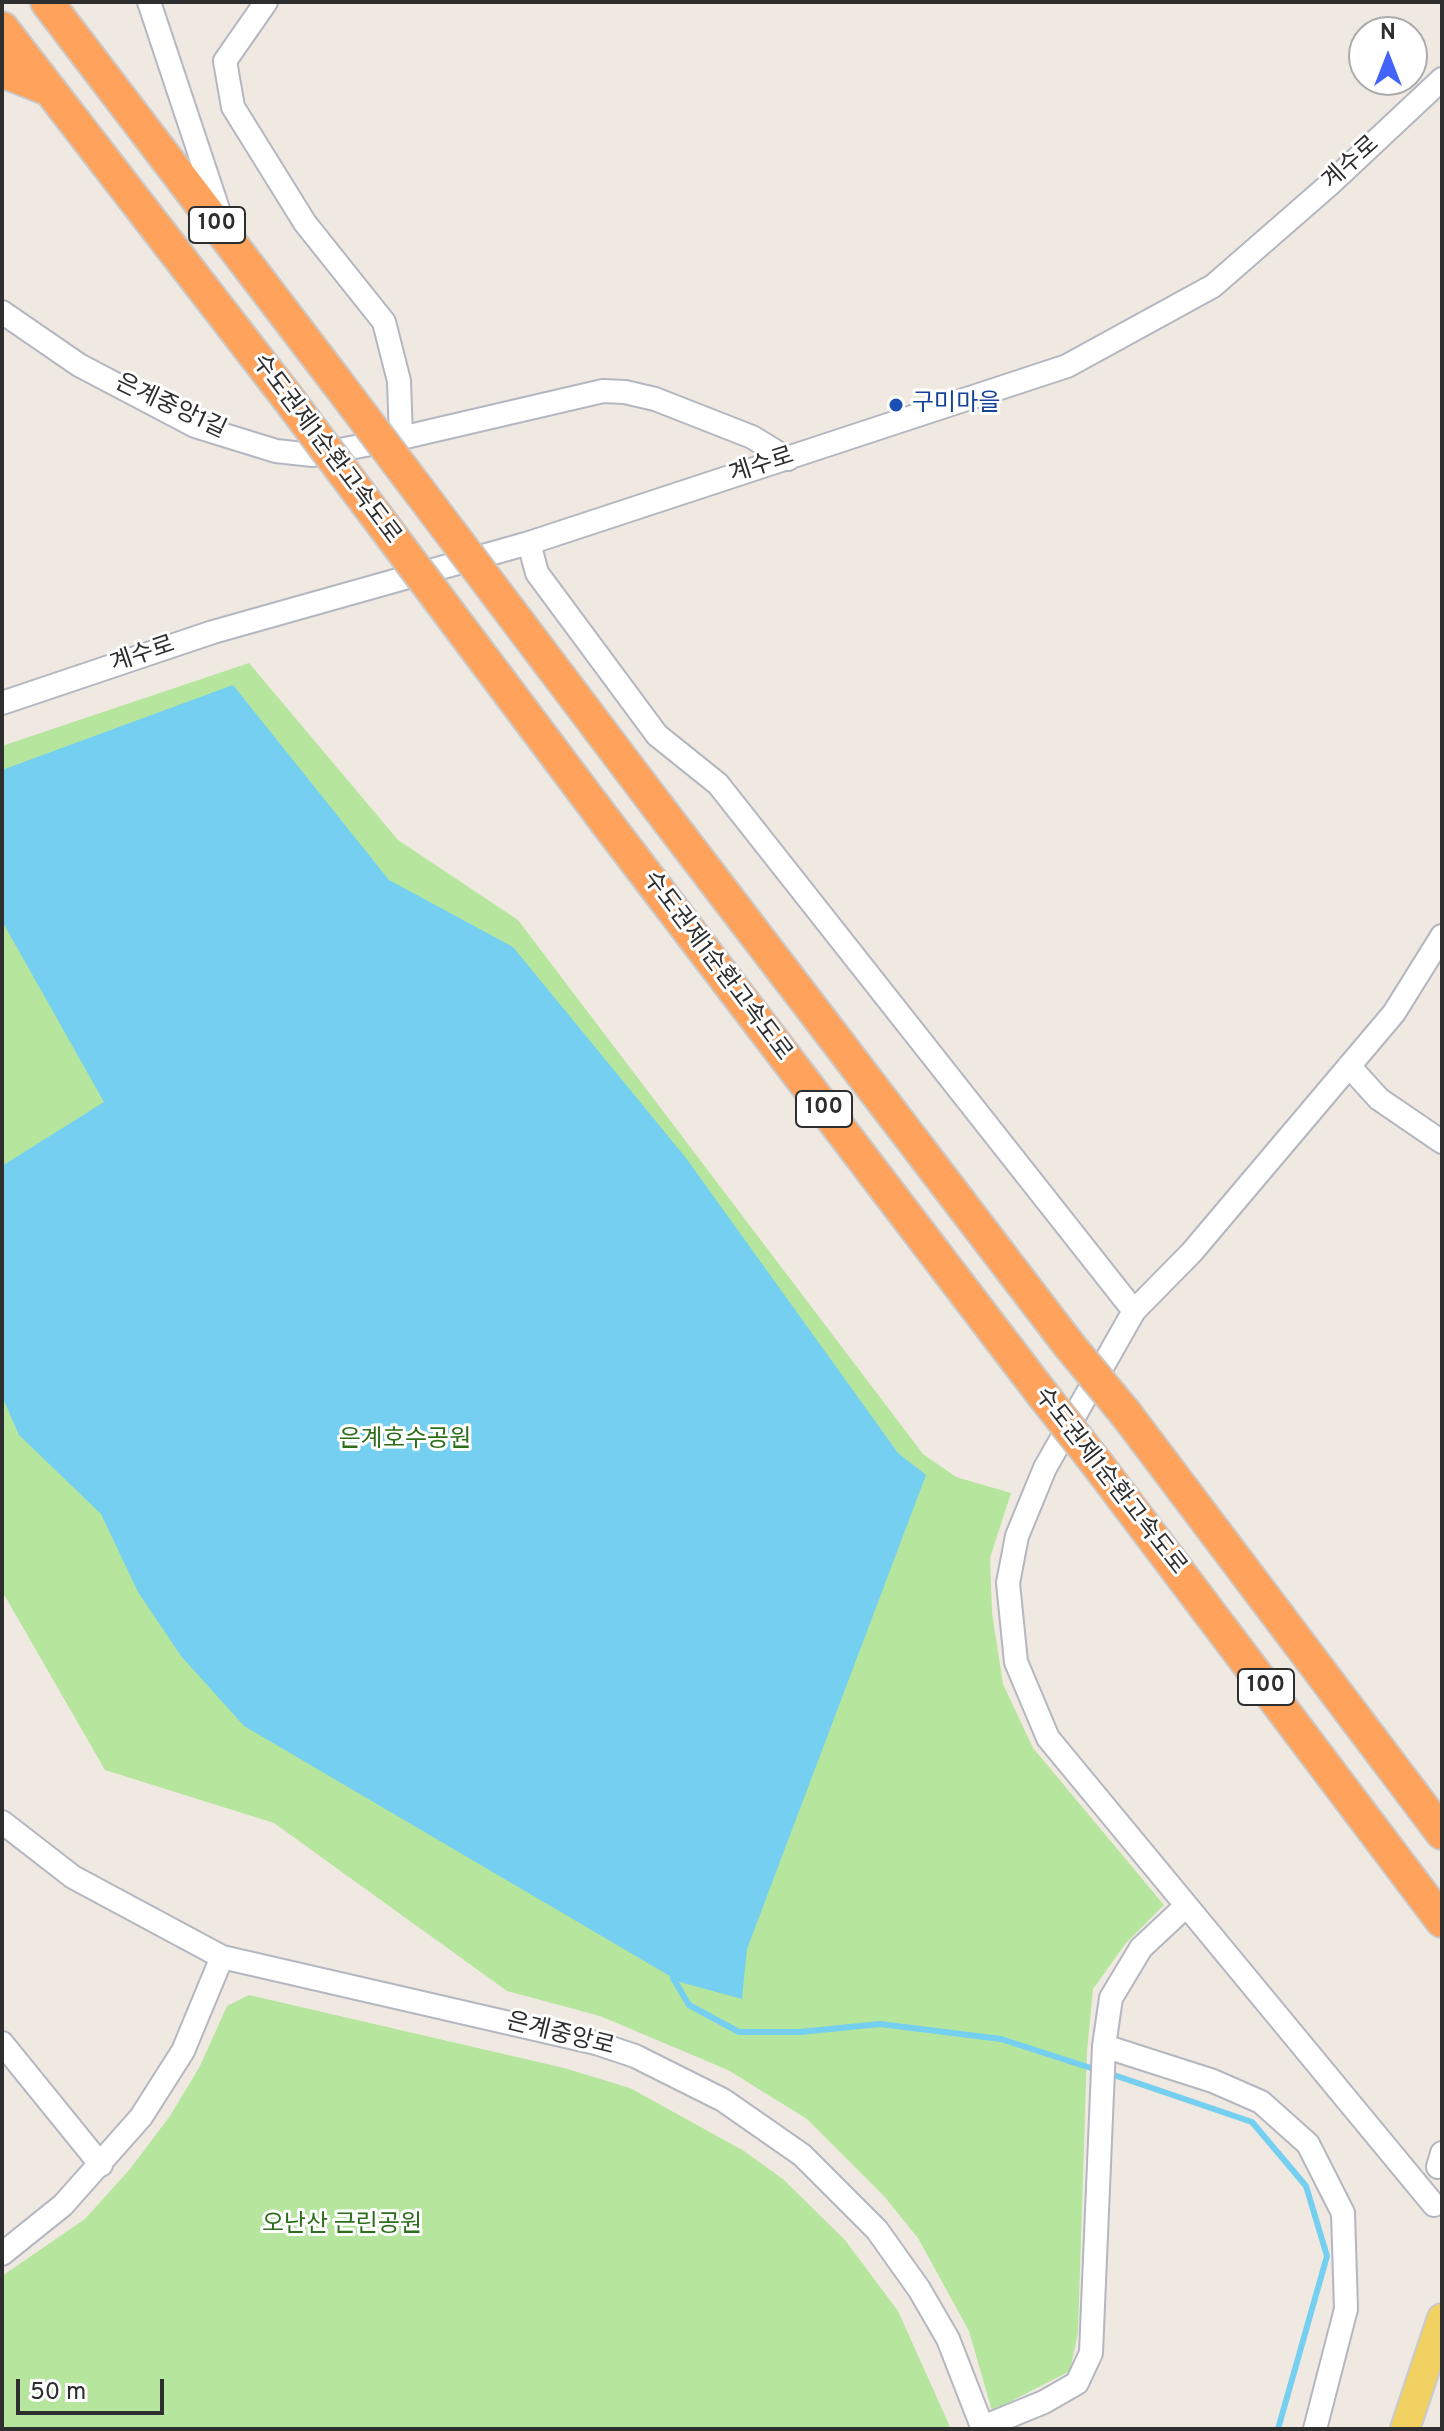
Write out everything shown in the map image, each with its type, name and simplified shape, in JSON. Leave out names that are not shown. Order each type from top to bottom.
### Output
[{"type":"highway","name":"수도권제1순환고속도로","points":[[47,2],[1069,1345],[1126,1414],[1442,1833]]},
{"type":"highway","name":"수도권제1순환고속도로","points":[[66,2],[98,69]]},
{"type":"highway","name":"수도권제1순환고속도로","points":[[2,28],[287,397],[606,822],[1438,1915]]},
{"type":"highway","points":[[2,71],[48,89]]},
{"type":"main road","points":[[1405,2429],[1442,2318]]},
{"type":"street","points":[[149,2],[229,241]]},
{"type":"street","points":[[266,2],[225,61],[233,107],[305,223],[384,322],[399,381],[401,438]]},
{"type":"street","name":"계수로","points":[[2,703],[213,632],[529,543],[1067,366],[1213,286],[1330,184],[1442,79]]},
{"type":"street","name":"은계중앙1길","points":[[2,312],[79,365],[195,426],[276,451],[313,455],[603,391],[655,399],[752,437],[788,459]]},
{"type":"street","points":[[529,543],[537,573],[657,735],[718,784],[1134,1311]]},
{"type":"street","points":[[1434,2205],[1048,1738],[1016,1662],[1008,1583],[1017,1536],[1045,1468],[1134,1311],[1192,1252],[1394,1013],[1442,936]]},
{"type":"street","points":[[1349,1066],[1379,1099],[1442,1142]]},
{"type":"street","name":"은계중앙로","points":[[2,1822],[73,1877],[222,1957],[596,2043],[649,2062],[723,2100],[802,2155],[877,2230],[919,2289],[948,2339],[983,2428]]},
{"type":"street","points":[[983,2428],[1044,2402],[1077,2383],[1091,2353],[1104,2050],[1111,1998],[1141,1948],[1186,1906]]},
{"type":"street","points":[[2,2254],[43,2224],[101,2165],[164,2084],[204,2006],[222,1957]]},
{"type":"street","points":[[2,2043],[101,2165]]},
{"type":"street","points":[[1104,2050],[1213,2081],[1261,2102],[1308,2144],[1343,2213],[1346,2309],[1315,2429]]},
{"type":"green space","name":"은계호수공원","points":[[249,663],[398,840],[518,920],[923,1454],[956,1477],[1011,1493],[990,1558],[992,1613],[1003,1684],[1033,1748],[1164,1905],[1126,1943],[1093,1989],[1087,2051],[1078,2332],[1070,2371],[992,2411],[969,2331],[918,2238],[883,2195],[807,2119],[728,2070],[600,2016],[507,1991],[274,1823],[105,1770],[2,1591],[2,746]]},
{"type":"green space","name":"오난산 근린공원","points":[[249,1995],[564,2068],[630,2088],[744,2151],[784,2180],[845,2240],[898,2311],[951,2429],[2,2429],[2,2276],[85,2219],[130,2169],[170,2116],[200,2066],[227,2006]]},
{"type":"water","name":"은계호수공원","points":[[233,685],[389,880],[513,947],[686,1158],[898,1453],[926,1475],[747,1949],[742,1999],[680,1982],[244,1726],[181,1656],[138,1592],[101,1514],[19,1435],[2,1396],[2,1166],[104,1102],[2,921],[2,770]]},
{"type":"waterway","points":[[673,1978],[689,2005],[739,2032],[800,2032],[880,2024],[1001,2039],[1097,2070]]},
{"type":"waterway","points":[[1108,2073],[1252,2122],[1306,2186],[1327,2256],[1278,2429]]},
{"type":"place","name":"구미마을","points":[[896,405]]}]
